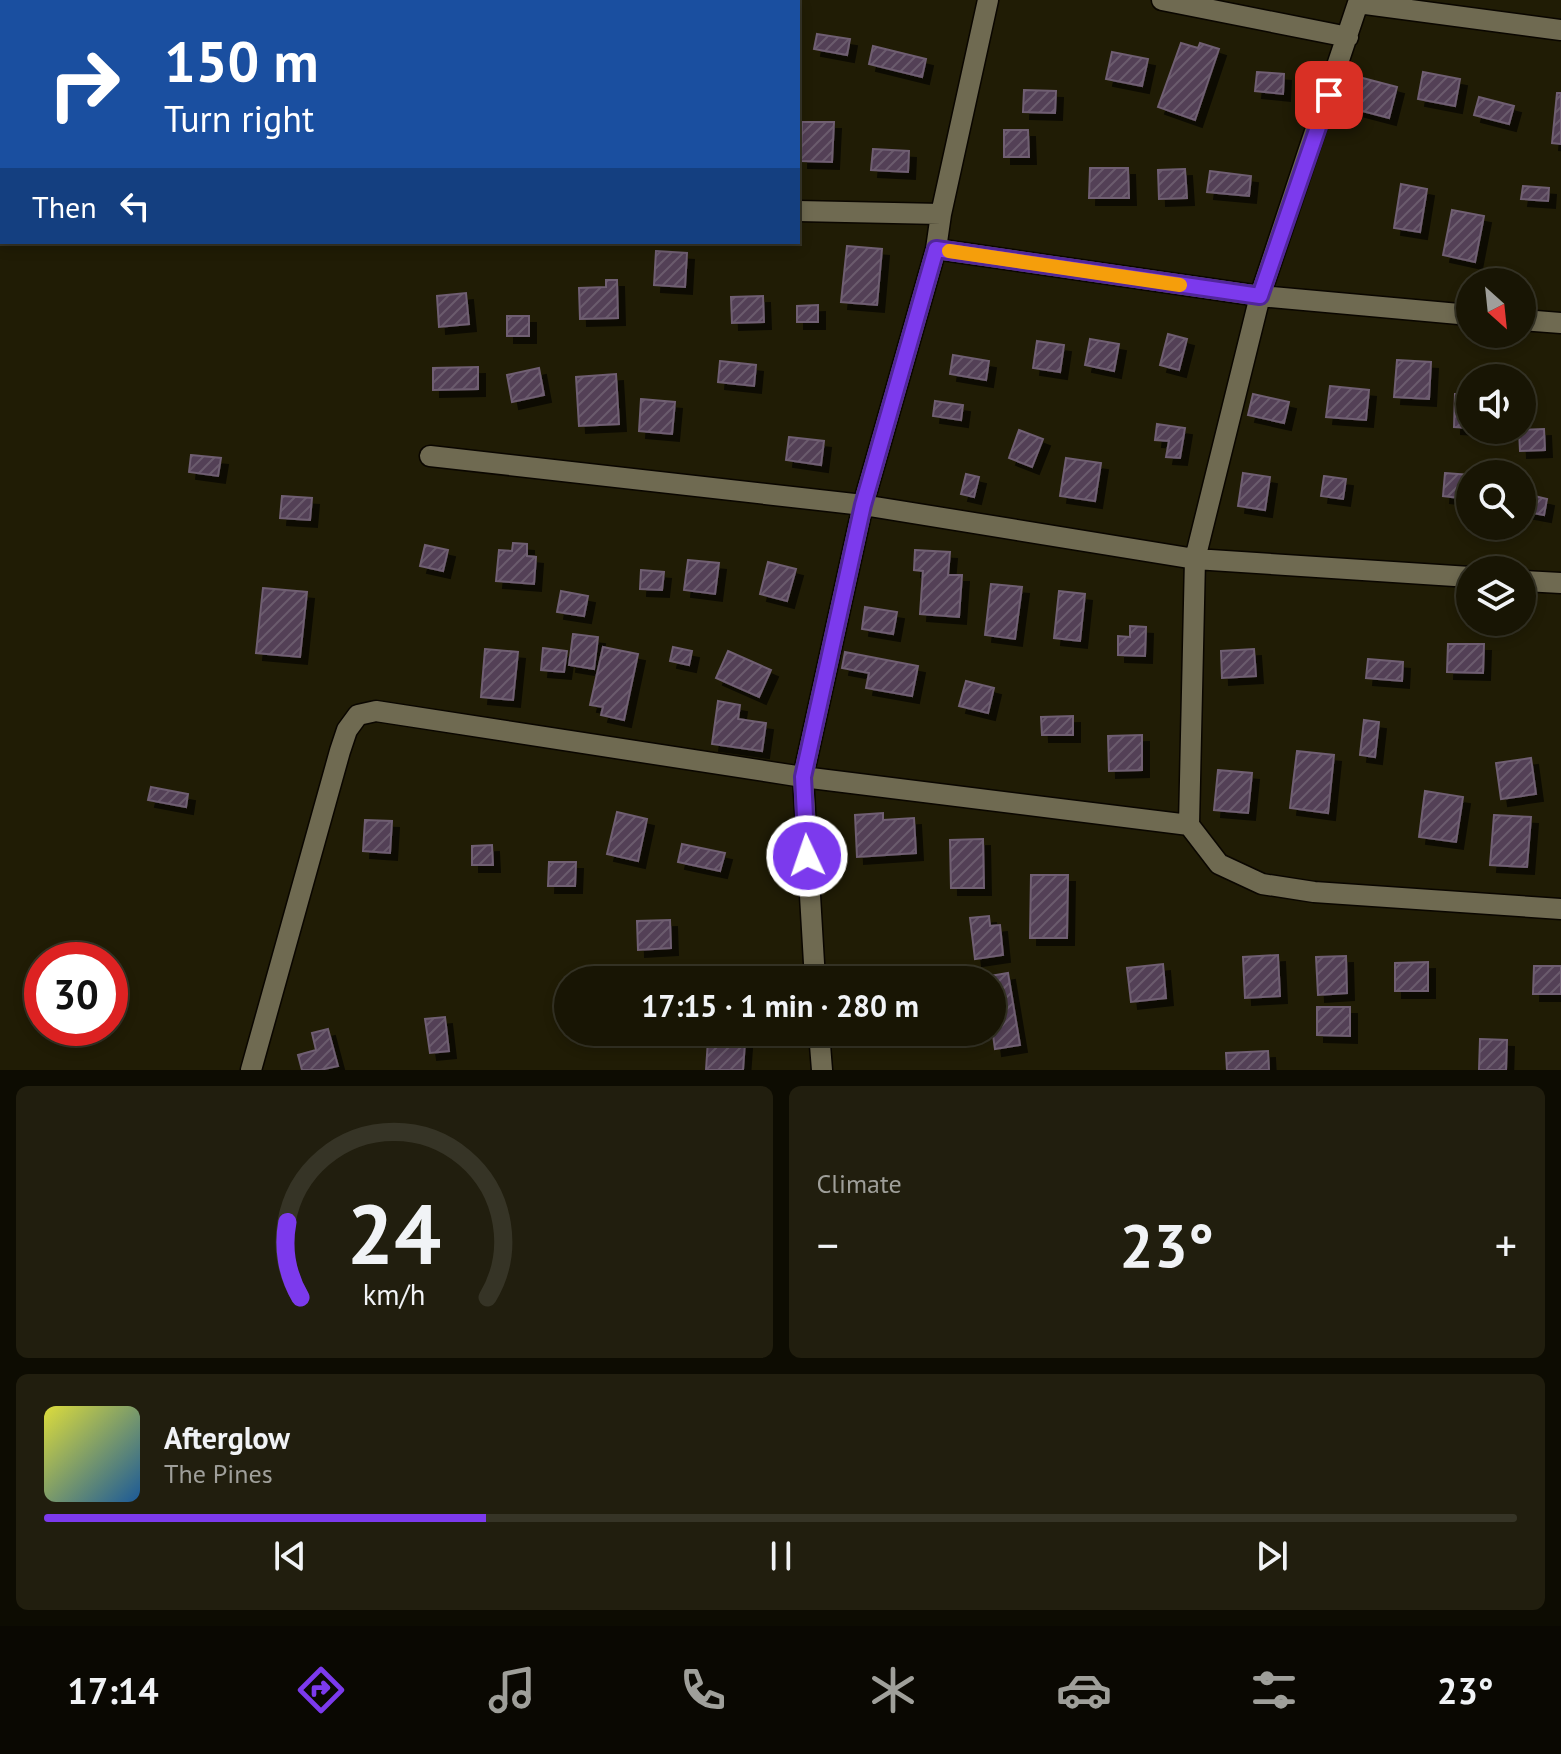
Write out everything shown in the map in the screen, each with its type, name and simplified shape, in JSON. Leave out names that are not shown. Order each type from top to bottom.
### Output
[{"type":"street","points":[[814,966],[803,777],[863,505],[936,249],[988,0]]},
{"type":"street","points":[[1162,0],[1348,37]]},
{"type":"street","points":[[1561,30],[1359,2],[1260,296],[1195,559],[1189,825],[1219,864],[1262,884],[1314,892],[1561,909]]},
{"type":"street","points":[[800,211],[941,214]]},
{"type":"street","points":[[936,249],[1260,296],[1456,314]]},
{"type":"street","points":[[1536,321],[1561,323]]},
{"type":"street","points":[[430,456],[863,505],[1195,559],[1456,576]]},
{"type":"street","points":[[1536,582],[1561,583]]},
{"type":"street","points":[[251,1070],[340,751],[347,730],[358,715],[376,711],[803,777],[1189,825]]},
{"type":"street","points":[[820,1046],[822,1070]]},
{"type":"building","points":[[817,34],[850,39],[847,55],[814,49]]},
{"type":"building","points":[[1181,43],[1198,48],[1200,43],[1219,49],[1195,120],[1158,107]]},
{"type":"building","points":[[873,46],[926,59],[922,77],[869,64]]},
{"type":"building","points":[[1112,52],[1148,59],[1142,86],[1106,79]]},
{"type":"building","points":[[1257,72],[1284,74],[1283,94],[1255,91]]},
{"type":"building","points":[[1423,72],[1460,79],[1455,106],[1418,99]]},
{"type":"building","points":[[1355,76],[1397,87],[1389,118],[1347,107]]},
{"type":"building","points":[[1024,90],[1056,91],[1055,113],[1023,112]]},
{"type":"building","points":[[1557,93],[1561,93],[1561,144],[1552,143]]},
{"type":"building","points":[[1479,97],[1514,106],[1509,124],[1474,115]]},
{"type":"building","points":[[802,122],[834,122],[832,162],[801,161]]},
{"type":"building","points":[[1004,130],[1028,130],[1029,157],[1004,157]]},
{"type":"building","points":[[873,149],[909,151],[908,172],[871,170]]},
{"type":"building","points":[[1090,168],[1128,168],[1129,198],[1089,198]]},
{"type":"building","points":[[1185,169],[1187,198],[1159,199],[1158,170]]},
{"type":"building","points":[[1210,171],[1251,176],[1249,196],[1207,192]]},
{"type":"building","points":[[1401,184],[1427,189],[1420,232],[1394,228]]},
{"type":"building","points":[[1523,186],[1549,188],[1548,201],[1521,199]]},
{"type":"building","points":[[1452,210],[1484,216],[1475,262],[1443,255]]},
{"type":"building","points":[[847,246],[882,249],[877,305],[841,302]]},
{"type":"building","points":[[656,251],[687,253],[685,287],[654,285]]},
{"type":"building","points":[[606,280],[617,280],[618,318],[580,319],[579,288],[606,287]]},
{"type":"building","points":[[466,293],[469,324],[439,327],[437,296]]},
{"type":"building","points":[[763,296],[764,322],[732,323],[731,297]]},
{"type":"building","points":[[818,305],[818,322],[797,322],[797,306]]},
{"type":"building","points":[[507,316],[529,316],[529,336],[507,336]]},
{"type":"building","points":[[1168,334],[1187,339],[1179,370],[1160,365]]},
{"type":"building","points":[[1090,339],[1119,344],[1114,371],[1085,365]]},
{"type":"building","points":[[1037,341],[1064,345],[1060,372],[1033,368]]},
{"type":"building","points":[[953,355],[989,361],[986,380],[950,374]]},
{"type":"building","points":[[1397,360],[1431,362],[1429,399],[1394,397]]},
{"type":"building","points":[[720,361],[756,365],[754,386],[718,382]]},
{"type":"building","points":[[478,367],[478,389],[433,390],[433,368]]},
{"type":"building","points":[[539,368],[544,395],[512,402],[507,375]]},
{"type":"building","points":[[616,374],[619,424],[579,426],[576,377]]},
{"type":"building","points":[[1330,386],[1369,390],[1366,420],[1326,417]]},
{"type":"building","points":[[1253,394],[1289,402],[1284,423],[1248,415]]},
{"type":"building","points":[[1455,394],[1456,394],[1456,427]]},
{"type":"building","points":[[641,399],[675,402],[672,434],[639,431]]},
{"type":"building","points":[[935,401],[963,405],[961,420],[933,416]]},
{"type":"building","points":[[1157,424],[1185,428],[1180,458],[1166,457],[1169,441],[1155,440]]},
{"type":"building","points":[[1536,429],[1544,429],[1545,450],[1520,451],[1520,444],[1536,444]]},
{"type":"building","points":[[1019,430],[1043,439],[1032,467],[1009,458]]},
{"type":"building","points":[[789,437],[824,441],[821,465],[786,460]]},
{"type":"building","points":[[191,455],[221,458],[218,476],[189,472]]},
{"type":"building","points":[[1066,458],[1101,463],[1095,501],[1060,496]]},
{"type":"building","points":[[1243,473],[1270,477],[1265,510],[1238,506]]},
{"type":"building","points":[[1445,473],[1456,474],[1456,498],[1443,496]]},
{"type":"building","points":[[966,474],[979,477],[974,497],[961,494]]},
{"type":"building","points":[[1324,476],[1346,479],[1343,499],[1321,496]]},
{"type":"building","points":[[282,496],[312,498],[310,520],[280,518]]},
{"type":"building","points":[[1536,496],[1547,499],[1544,515],[1536,514]]},
{"type":"building","points":[[513,543],[527,544],[527,556],[536,557],[534,584],[496,581],[499,550],[512,551]]},
{"type":"building","points":[[425,545],[448,550],[443,571],[420,566]]},
{"type":"building","points":[[915,550],[950,552],[948,575],[962,575],[959,617],[920,614],[923,571],[914,570]]},
{"type":"building","points":[[688,560],[719,563],[715,594],[684,590]]},
{"type":"building","points":[[768,562],[796,569],[787,601],[760,594]]},
{"type":"building","points":[[641,570],[664,572],[662,590],[640,589]]},
{"type":"building","points":[[991,584],[1022,587],[1015,639],[985,635]]},
{"type":"building","points":[[263,588],[307,592],[300,657],[256,653]]},
{"type":"building","points":[[561,591],[588,596],[584,616],[557,612]]},
{"type":"building","points":[[1059,591],[1085,594],[1080,641],[1054,638]]},
{"type":"building","points":[[865,607],[897,612],[893,634],[862,629]]},
{"type":"building","points":[[1130,626],[1146,627],[1145,656],[1118,655],[1118,636],[1130,637]]},
{"type":"building","points":[[573,634],[598,637],[594,669],[569,665]]},
{"type":"building","points":[[1448,644],[1484,644],[1483,673],[1447,672]]},
{"type":"building","points":[[603,647],[638,654],[624,720],[601,715],[603,707],[590,705]]},
{"type":"building","points":[[673,647],[692,651],[689,665],[670,661]]},
{"type":"building","points":[[543,648],[567,651],[564,672],[541,670]]},
{"type":"building","points":[[485,649],[518,652],[513,700],[481,697]]},
{"type":"building","points":[[1254,649],[1256,676],[1222,678],[1221,651]]},
{"type":"building","points":[[728,651],[771,670],[759,697],[716,678]]},
{"type":"building","points":[[845,652],[918,666],[912,696],[866,688],[869,673],[842,668]]},
{"type":"building","points":[[1368,659],[1403,662],[1402,681],[1366,678]]},
{"type":"building","points":[[966,681],[994,688],[988,713],[959,706]]},
{"type":"building","points":[[718,701],[740,705],[738,719],[766,723],[762,751],[712,744]]},
{"type":"building","points":[[1073,716],[1073,735],[1042,735],[1041,717]]},
{"type":"building","points":[[1364,720],[1379,722],[1375,757],[1360,755]]},
{"type":"building","points":[[1142,735],[1142,770],[1109,771],[1108,736]]},
{"type":"building","points":[[1297,751],[1334,755],[1328,813],[1290,808]]},
{"type":"building","points":[[1531,758],[1536,794],[1501,799],[1496,763]]},
{"type":"building","points":[[1218,770],[1252,773],[1248,813],[1214,810]]},
{"type":"building","points":[[151,787],[188,794],[186,807],[148,800]]},
{"type":"building","points":[[1425,791],[1463,797],[1456,842],[1419,837]]},
{"type":"building","points":[[617,812],[647,819],[638,861],[607,854]]},
{"type":"building","points":[[883,813],[883,820],[914,818],[916,853],[857,857],[855,815]]},
{"type":"building","points":[[1494,815],[1531,817],[1527,867],[1490,865]]},
{"type":"building","points":[[365,820],[392,821],[390,853],[363,851]]},
{"type":"building","points":[[983,839],[984,888],[951,888],[950,840]]},
{"type":"building","points":[[682,844],[725,853],[720,871],[678,862]]},
{"type":"building","points":[[492,845],[493,865],[472,865],[472,846]]},
{"type":"building","points":[[549,862],[576,862],[575,886],[548,886]]},
{"type":"building","points":[[1031,875],[1068,875],[1067,938],[1030,938]]},
{"type":"building","points":[[989,916],[990,926],[1000,925],[1003,955],[975,959],[970,918]]},
{"type":"building","points":[[670,920],[671,948],[638,950],[637,921]]},
{"type":"building","points":[[1278,955],[1280,996],[1245,998],[1243,957]]},
{"type":"building","points":[[1346,956],[1347,993],[1318,995],[1316,957]]},
{"type":"building","points":[[1428,962],[1428,991],[1395,991],[1395,963]]},
{"type":"building","points":[[1163,964],[1166,998],[1131,1002],[1127,968]]},
{"type":"building","points":[[1534,966],[1561,966],[1561,994],[1533,994]]},
{"type":"building","points":[[1006,973],[1020,1045],[995,1049],[995,1046],[1006,1046]]},
{"type":"building","points":[[1317,1007],[1350,1007],[1350,1036],[1317,1035]]},
{"type":"building","points":[[445,1017],[449,1051],[430,1053],[425,1019]]},
{"type":"building","points":[[328,1029],[338,1066],[302,1070],[298,1055],[316,1050],[312,1033]]},
{"type":"building","points":[[1480,1039],[1507,1040],[1506,1070],[1479,1070]]},
{"type":"building","points":[[708,1046],[745,1046],[743,1070],[706,1070]]},
{"type":"building","points":[[1268,1051],[1269,1070],[1227,1070],[1226,1053]]},
{"type":"slow traffic","points":[[949,251],[1180,285]]},
{"type":"route","points":[[807,856],[803,777],[863,505],[936,249],[1260,296],[1329,95]]}]
